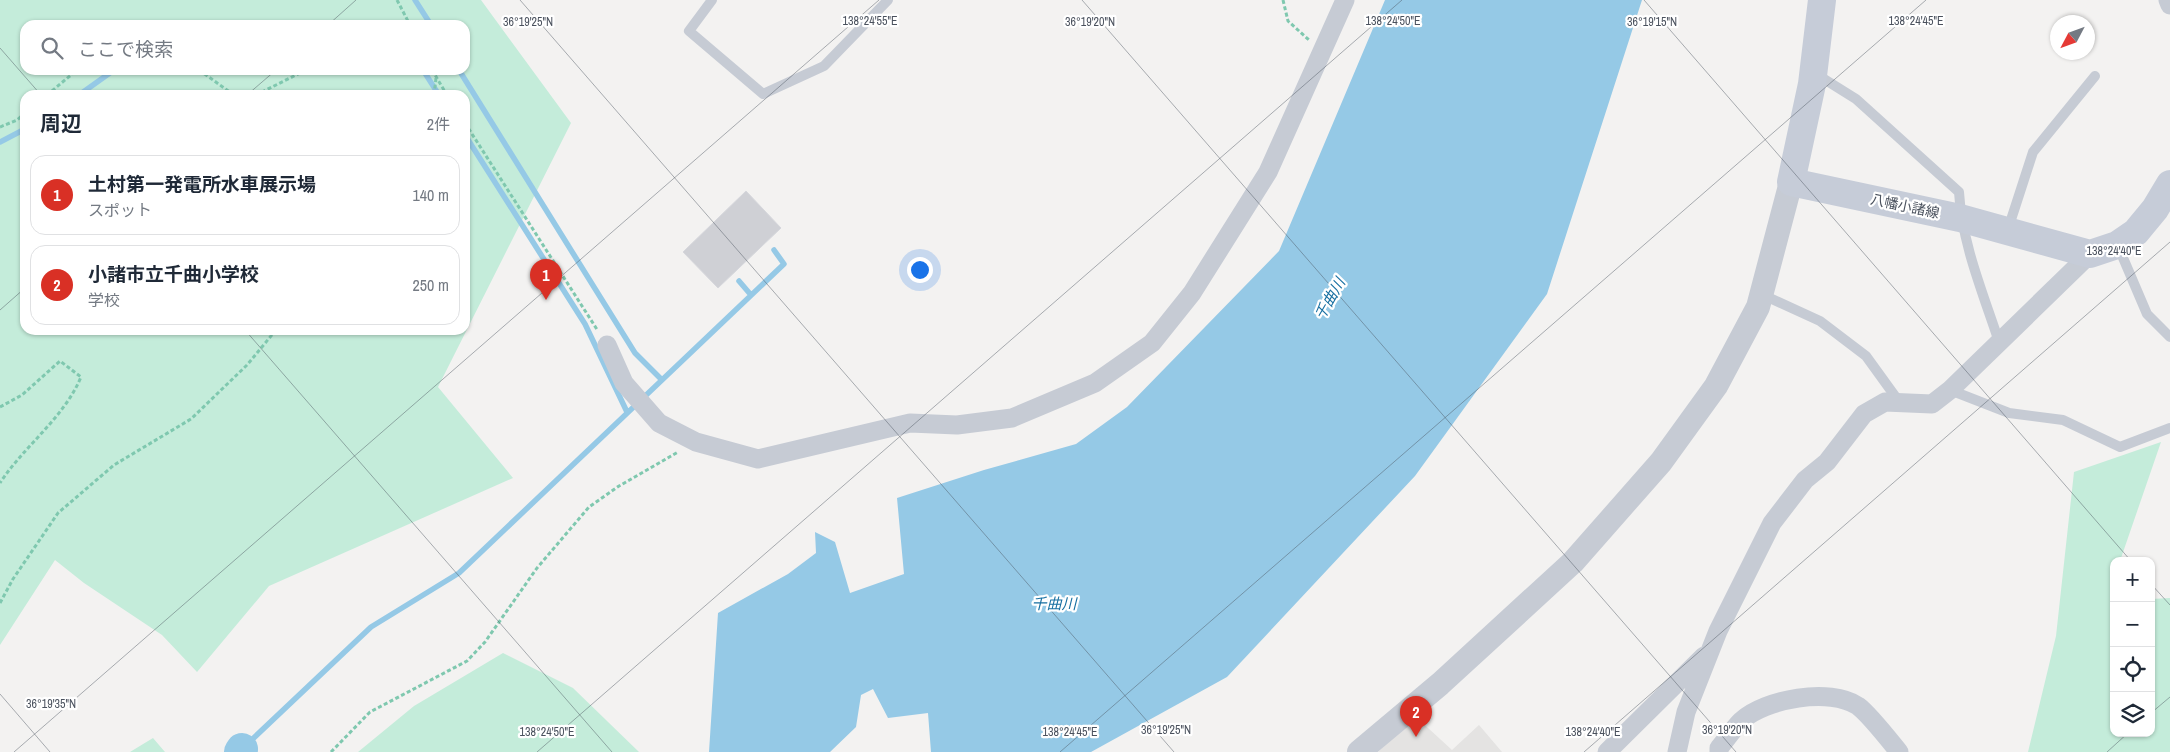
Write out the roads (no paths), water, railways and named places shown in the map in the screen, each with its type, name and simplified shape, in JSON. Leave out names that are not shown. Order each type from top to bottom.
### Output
[{"type":"main road","points":[[1791,182],[1814,72],[1822,0]]},
{"type":"main road","name":"八幡小諸線","points":[[1791,182],[1960,218],[2007,233],[2090,254]]},
{"type":"main road","points":[[2090,254],[2118,245],[2136,232],[2155,209],[2170,184]]},
{"type":"street","points":[[607,345],[624,383],[659,423],[696,442],[758,459],[910,423],[957,425],[1012,418],[1095,384],[1152,343],[1192,293],[1268,172],[1345,0]]},
{"type":"street","points":[[2168,0],[2170,5]]},
{"type":"street","points":[[1359,752],[1440,684],[1573,562],[1661,462],[1716,386],[1758,307],[1791,182]]},
{"type":"street","points":[[1677,752],[1686,712],[1710,650],[1772,523],[1805,480],[1827,462],[1864,414],[1885,402],[1932,404],[1950,390],[2090,254]]},
{"type":"street","points":[[1607,752],[1710,650]]},
{"type":"street","points":[[1719,752],[1719,748],[1742,720],[1763,707],[1816,695],[1837,698],[1858,706],[1899,752]]},
{"type":"lane","points":[[712,0],[689,32],[763,94],[824,66],[888,0]]},
{"type":"lane","points":[[1814,72],[1856,99],[1958,192],[1960,218],[1999,342]]},
{"type":"lane","points":[[2007,233],[2033,152],[2095,76]]},
{"type":"lane","points":[[2118,245],[2147,314],[2170,337]]},
{"type":"lane","points":[[1761,294],[1820,321],[1866,356],[1900,403]]},
{"type":"lane","points":[[1950,390],[2008,413],[2063,420],[2120,447],[2170,428]]},
{"type":"water","name":"千曲川","points":[[1385,0],[1642,0],[1547,294],[1415,476],[1227,677],[1091,752],[931,752],[928,713],[888,718],[873,689],[861,695],[856,727],[830,752],[709,752],[718,613],[788,574],[816,553],[815,532],[835,542],[850,593],[904,574],[897,498],[984,470],[1076,444],[1127,407],[1279,251]]},
{"type":"waterway","points":[[415,0],[428,20]]},
{"type":"waterway","points":[[86,90],[107,75]]},
{"type":"waterway","points":[[426,75],[436,90]]},
{"type":"waterway","points":[[462,75],[635,353],[661,379]]},
{"type":"waterway","points":[[0,142],[20,132]]},
{"type":"waterway","points":[[470,143],[585,324],[627,412]]},
{"type":"waterway","points":[[242,749],[371,627],[459,573],[784,264],[774,250]]},
{"type":"waterway","points":[[739,281],[751,295]]},
{"type":"place","name":"土村第一発電所水車展示場","points":[[546,300]]},
{"type":"place","name":"小諸市立千曲小学校","points":[[1416,737]]}]
